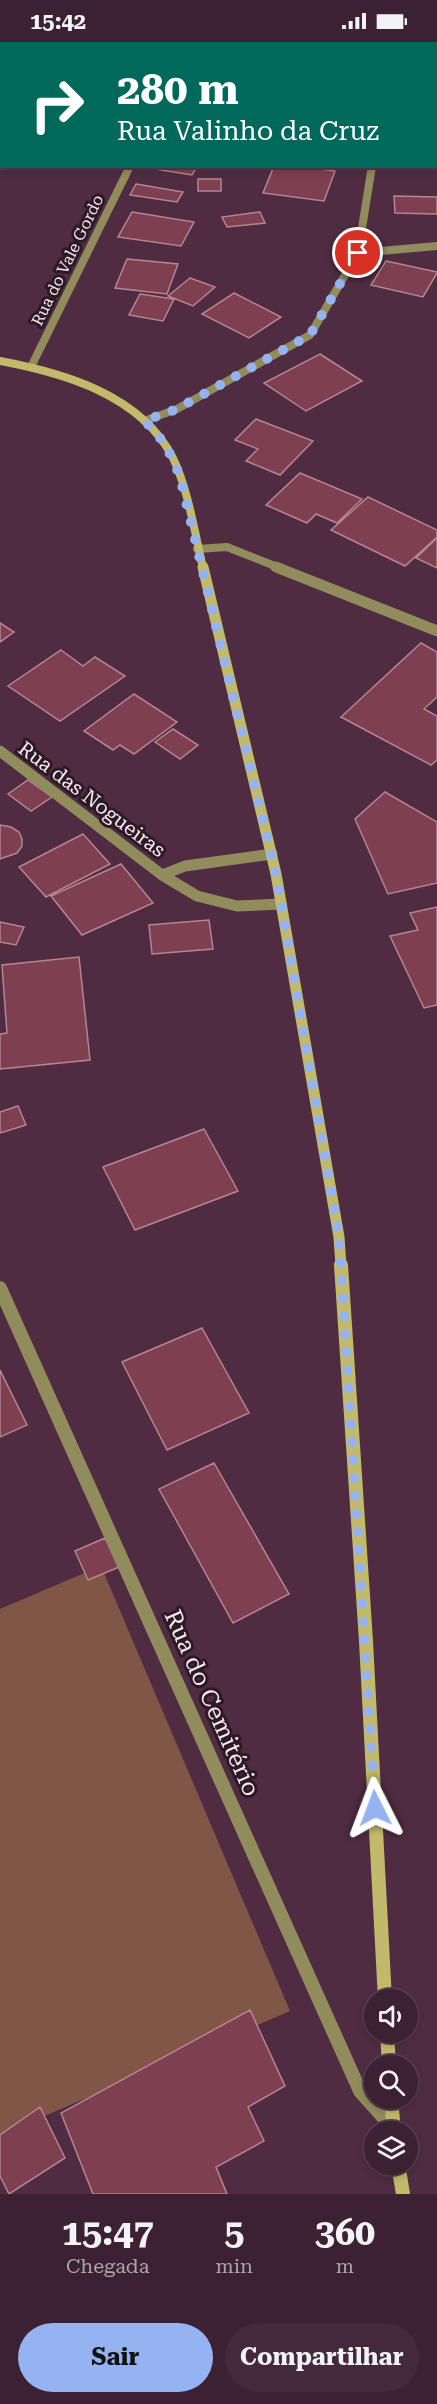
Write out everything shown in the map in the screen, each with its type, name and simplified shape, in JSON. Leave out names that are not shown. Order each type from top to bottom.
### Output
[{"type":"main road","points":[[0,361],[31,367],[105,392],[144,421],[163,441],[174,460],[186,500],[272,854],[339,1237],[366,1641],[384,1989]]},
{"type":"street","name":"Rua do Vale Gordo","points":[[31,367],[129,168]]},
{"type":"street","points":[[144,421],[177,409],[310,335],[358,253],[372,168]]},
{"type":"street","points":[[358,253],[437,246]]},
{"type":"street","points":[[197,549],[226,547],[437,631]]},
{"type":"street","name":"Rua das Nogueiras","points":[[0,751],[162,875],[197,896],[237,906],[281,904]]},
{"type":"street","name":"Rua das Nogueiras","points":[[162,875],[185,866],[272,854]]},
{"type":"street","name":"Rua do Cemitério","points":[[0,1288],[360,2091],[386,2121]]},
{"type":"shaded area","points":[[101,1566],[290,2011],[0,2135],[0,1609]]},
{"type":"building","points":[[148,168],[196,168],[192,175]]},
{"type":"building","points":[[273,168],[312,168],[335,171],[324,201],[263,193]]},
{"type":"building","points":[[198,179],[221,179],[221,191],[198,191]]},
{"type":"building","points":[[136,184],[183,192],[177,202],[130,195]]},
{"type":"building","points":[[394,196],[437,197],[437,214],[395,213]]},
{"type":"building","points":[[132,212],[194,222],[181,246],[118,237]]},
{"type":"building","points":[[260,212],[265,223],[227,227],[222,217]]},
{"type":"building","points":[[127,259],[178,264],[167,294],[115,288]]},
{"type":"building","points":[[386,261],[437,273],[423,297],[371,285]]},
{"type":"building","points":[[190,278],[215,287],[193,306],[168,296]]},
{"type":"building","points":[[234,293],[281,317],[249,338],[202,314]]},
{"type":"building","points":[[140,294],[174,299],[163,321],[129,315]]},
{"type":"building","points":[[320,354],[362,381],[306,411],[264,383]]},
{"type":"building","points":[[256,419],[313,441],[280,475],[246,461],[258,449],[235,440]]},
{"type":"building","points":[[300,473],[362,499],[337,523],[316,514],[307,523],[266,505]]},
{"type":"building","points":[[368,497],[437,530],[437,537],[405,566],[331,530]]},
{"type":"building","points":[[437,538],[437,568],[416,558]]},
{"type":"building","points":[[0,623],[14,632],[0,642]]},
{"type":"building","points":[[421,643],[437,652],[437,697],[424,709],[437,716],[437,760],[431,765],[341,717]]},
{"type":"building","points":[[61,650],[83,666],[95,657],[125,676],[60,721],[8,686]]},
{"type":"building","points":[[134,694],[177,722],[134,754],[120,745],[113,750],[84,731]]},
{"type":"building","points":[[173,729],[198,745],[180,759],[155,742]]},
{"type":"building","points":[[28,780],[52,797],[31,811],[8,794]]},
{"type":"building","points":[[385,792],[437,822],[437,883],[388,894],[355,819]]},
{"type":"building","points":[[0,825],[11,827],[19,832],[22,846],[17,853],[0,859]]},
{"type":"building","points":[[83,834],[110,864],[46,897],[19,867]]},
{"type":"building","points":[[121,864],[153,903],[82,935],[51,896]]},
{"type":"building","points":[[437,907],[437,1005],[424,1008],[390,936],[418,930],[410,913]]},
{"type":"building","points":[[209,920],[213,949],[152,954],[149,925]]},
{"type":"building","points":[[0,922],[24,927],[16,945],[0,942]]},
{"type":"building","points":[[79,957],[90,1060],[0,1069],[0,1034],[7,1033],[2,965]]},
{"type":"building","points":[[18,1106],[26,1125],[0,1133],[0,1112]]},
{"type":"building","points":[[204,1129],[238,1191],[135,1230],[103,1167]]},
{"type":"building","points":[[202,1328],[249,1413],[167,1450],[122,1362]]},
{"type":"building","points":[[0,1370],[27,1425],[0,1437]]},
{"type":"building","points":[[214,1463],[289,1594],[233,1623],[159,1489]]},
{"type":"building","points":[[105,1538],[119,1567],[88,1580],[75,1551]]},
{"type":"building","points":[[250,2010],[285,2086],[248,2107],[264,2141],[216,2167],[227,2194],[93,2194],[61,2113]]},
{"type":"building","points":[[40,2107],[65,2158],[9,2194],[0,2176],[0,2135]]},
{"type":"route","points":[[358,253],[310,335],[177,409],[144,421],[163,441],[174,460],[180,477],[237,704],[276,874],[339,1237],[375,1808]]}]
